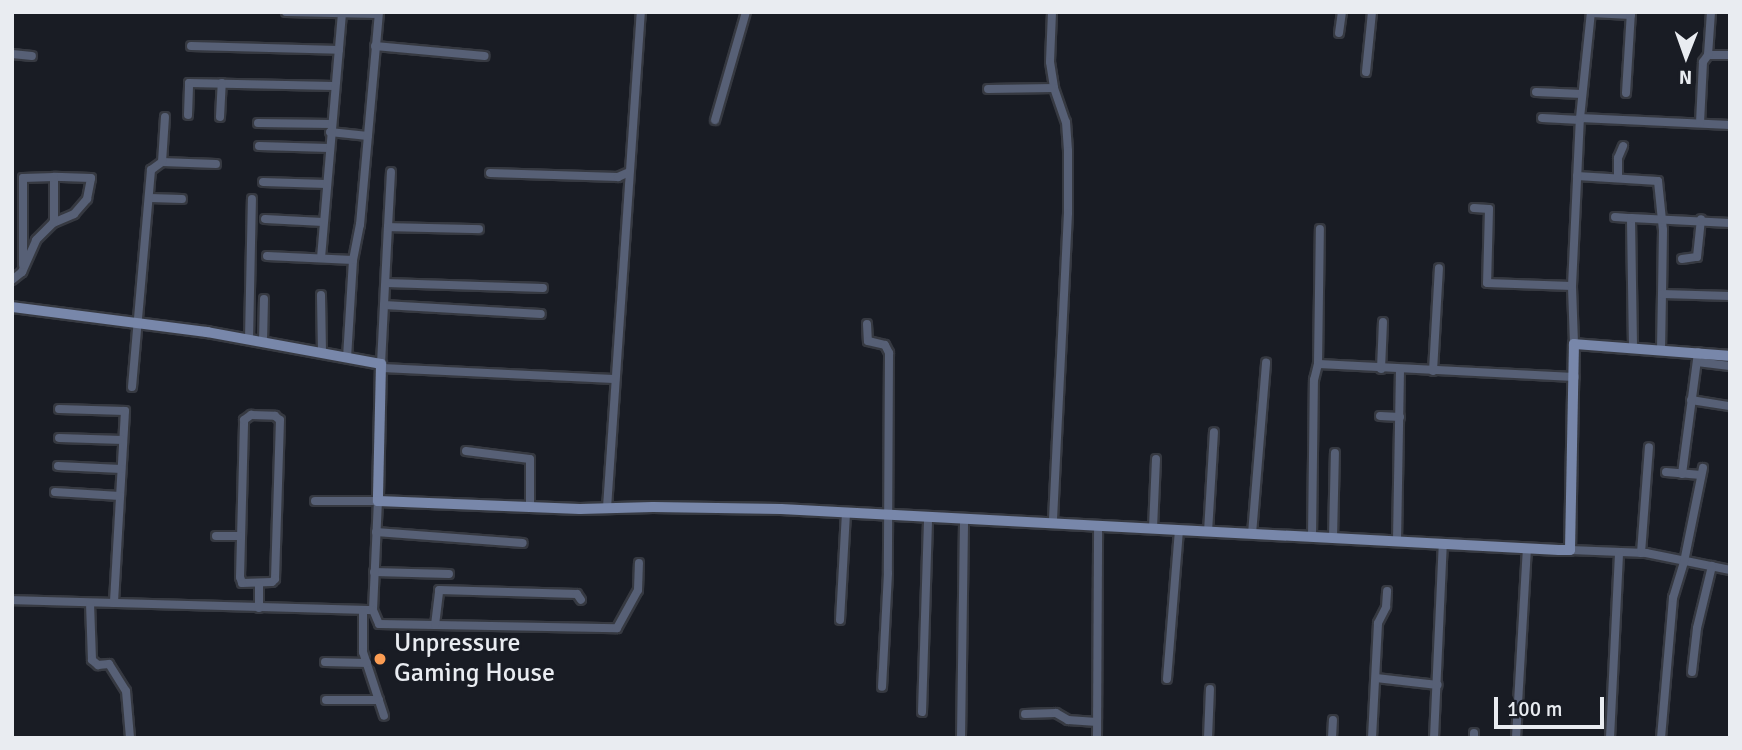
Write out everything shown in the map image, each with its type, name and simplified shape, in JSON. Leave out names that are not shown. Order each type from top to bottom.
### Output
[{"type":"street","points":[[286,12],[378,13],[347,358]]},
{"type":"street","points":[[607,508],[641,12]]},
{"type":"street","points":[[715,120],[746,12]]},
{"type":"street","points":[[1052,12],[1050,62],[1054,88],[1067,128],[1068,217],[1053,522]]},
{"type":"street","points":[[1339,33],[1342,12]]},
{"type":"street","points":[[1366,72],[1372,12]]},
{"type":"street","points":[[1700,123],[1703,62],[1708,55],[1711,12]]},
{"type":"street","points":[[321,258],[342,13]]},
{"type":"street","points":[[1570,550],[1574,377],[1572,286],[1580,119],[1591,13],[1631,14],[1626,93]]},
{"type":"street","points":[[191,46],[339,50]]},
{"type":"street","points":[[375,46],[485,56]]},
{"type":"street","points":[[12,54],[32,56]]},
{"type":"street","points":[[1708,55],[1730,55]]},
{"type":"street","points":[[188,116],[189,83],[334,86]]},
{"type":"street","points":[[220,117],[222,83]]},
{"type":"street","points":[[988,89],[1054,88]]},
{"type":"street","points":[[1536,92],[1582,94]]},
{"type":"street","points":[[162,162],[165,117]]},
{"type":"street","points":[[1542,118],[1730,125]]},
{"type":"street","points":[[258,123],[331,128],[368,136]]},
{"type":"street","points":[[258,146],[329,148]]},
{"type":"street","points":[[1618,178],[1618,158],[1622,146]]},
{"type":"street","points":[[132,387],[151,170],[162,162],[216,164]]},
{"type":"street","points":[[391,172],[374,572],[373,610],[379,624],[617,628],[638,590],[639,563]]},
{"type":"street","points":[[490,173],[618,177],[629,172]]},
{"type":"street","points":[[1577,176],[1658,181],[1662,219],[1661,350]]},
{"type":"street","points":[[53,223],[54,177]]},
{"type":"street","points":[[12,279],[22,272],[23,265],[23,178],[90,178],[87,198],[74,214],[53,223],[36,240],[23,265]]},
{"type":"street","points":[[263,182],[327,184]]},
{"type":"street","points":[[150,198],[182,199]]},
{"type":"street","points":[[249,339],[252,199]]},
{"type":"street","points":[[1474,208],[1489,209],[1487,283],[1572,286]]},
{"type":"street","points":[[1615,217],[1701,219],[1730,223]]},
{"type":"street","points":[[1631,218],[1633,347]]},
{"type":"street","points":[[265,219],[324,222]]},
{"type":"street","points":[[1682,259],[1697,257],[1701,219]]},
{"type":"street","points":[[388,227],[479,229]]},
{"type":"street","points":[[1312,537],[1320,229]]},
{"type":"street","points":[[267,256],[354,260]]},
{"type":"street","points":[[1433,371],[1439,268]]},
{"type":"street","points":[[386,283],[543,288]]},
{"type":"street","points":[[1662,294],[1730,296]]},
{"type":"street","points":[[321,295],[322,353]]},
{"type":"street","points":[[264,299],[264,342]]},
{"type":"street","points":[[384,305],[541,314]]},
{"type":"street","points":[[12,307],[249,339],[381,366],[615,379]]},
{"type":"street","points":[[1381,369],[1383,322]]},
{"type":"street","points":[[867,324],[868,341],[885,345],[889,353],[888,514],[882,687]]},
{"type":"street","points":[[1574,344],[1661,350],[1730,366]]},
{"type":"street","points":[[1698,357],[1730,356]]},
{"type":"street","points":[[1682,474],[1698,357]]},
{"type":"street","points":[[1252,534],[1266,363]]},
{"type":"street","points":[[1318,365],[1574,377]]},
{"type":"street","points":[[1397,541],[1400,369]]},
{"type":"street","points":[[1691,400],[1730,406]]},
{"type":"street","points":[[59,409],[125,411],[114,603]]},
{"type":"street","points":[[275,416],[280,420],[275,579],[260,583],[241,581],[239,536],[245,418],[275,416]]},
{"type":"street","points":[[1380,416],[1400,417]]},
{"type":"street","points":[[1208,531],[1214,432]]},
{"type":"street","points":[[59,438],[123,440]]},
{"type":"street","points":[[1641,553],[1649,447]]},
{"type":"street","points":[[467,451],[517,455],[530,459],[530,506]]},
{"type":"street","points":[[1333,538],[1335,453]]},
{"type":"street","points":[[1153,528],[1156,459]]},
{"type":"street","points":[[58,466],[121,469]]},
{"type":"street","points":[[1661,738],[1673,598],[1684,562],[1700,472],[1666,472]]},
{"type":"street","points":[[55,492],[120,496]]},
{"type":"street","points":[[315,501],[607,508],[691,507],[1053,522],[1641,553],[1730,570]]},
{"type":"street","points":[[839,620],[846,512]]},
{"type":"street","points":[[922,712],[928,516]]},
{"type":"street","points":[[961,738],[964,518]]},
{"type":"street","points":[[1097,738],[1098,526]]},
{"type":"street","points":[[1167,679],[1179,530]]},
{"type":"street","points":[[376,531],[523,543]]},
{"type":"street","points":[[216,537],[239,536]]},
{"type":"street","points":[[1434,738],[1443,543]]},
{"type":"street","points":[[1516,738],[1527,549]]},
{"type":"street","points":[[1610,738],[1619,552]]},
{"type":"street","points":[[1692,672],[1707,565]]},
{"type":"street","points":[[374,572],[449,574]]},
{"type":"street","points":[[259,608],[260,583]]},
{"type":"street","points":[[435,625],[439,590],[577,594],[581,600]]},
{"type":"street","points":[[1372,738],[1378,623],[1386,607],[1387,591]]},
{"type":"street","points":[[12,600],[363,612],[373,610]]},
{"type":"street","points":[[90,603],[92,660],[98,665],[107,663],[111,666],[125,691],[130,738]]},
{"type":"street","points":[[363,612],[362,640],[384,716]]},
{"type":"street","points":[[326,662],[368,663]]},
{"type":"street","points":[[1376,678],[1438,685]]},
{"type":"street","points":[[1208,738],[1210,689]]},
{"type":"street","points":[[326,700],[379,700]]},
{"type":"street","points":[[1025,713],[1056,713],[1068,720],[1097,722]]},
{"type":"street","points":[[1332,738],[1333,720]]},
{"type":"place","name":"Unpressure Gaming House","points":[[380,659]]}]
